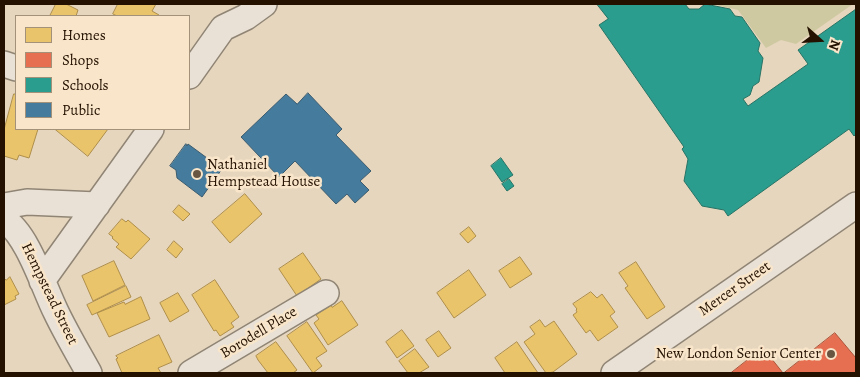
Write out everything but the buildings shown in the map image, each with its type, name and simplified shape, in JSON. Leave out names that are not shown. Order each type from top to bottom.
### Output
[{"type":"street","points":[[190,74],[223,16],[246,17],[264,4]]},
{"type":"street","points":[[42,282],[150,130]]},
{"type":"street","points":[[4,206],[27,202],[97,205]]},
{"type":"street","name":"Mercer Street","points":[[614,373],[856,205]]},
{"type":"street","name":"Hempstead Street","points":[[4,220],[16,231],[89,373]]},
{"type":"street","name":"Borodell Place","points":[[191,373],[326,293]]},
{"type":"shaded area","points":[[712,4],[853,4],[796,44],[781,40],[766,48],[738,10]]},
{"type":"place","name":"Nathaniel Hempstead House","points":[[197,174]]},
{"type":"place","name":"New London Senior Center","points":[[831,354]]}]
